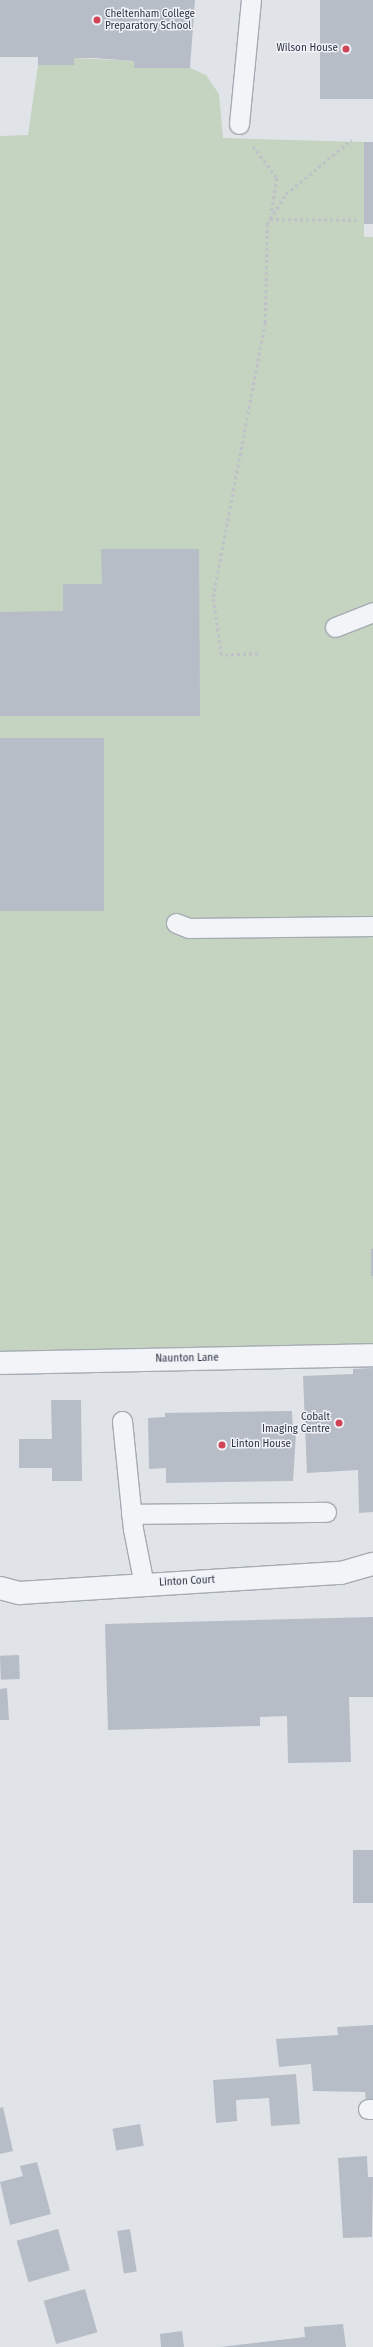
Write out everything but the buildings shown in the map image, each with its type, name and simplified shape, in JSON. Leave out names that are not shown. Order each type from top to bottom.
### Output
[{"type":"street","name":"Naunton Lane","points":[[0,1363],[373,1354]]},
{"type":"street","name":"Linton Court","points":[[0,1588],[19,1593],[341,1573],[373,1564]]},
{"type":"lane","points":[[239,124],[251,0]]},
{"type":"lane","points":[[335,627],[373,612]]},
{"type":"lane","points":[[176,923],[188,928],[373,926]]},
{"type":"lane","points":[[122,1421],[131,1514],[144,1585]]},
{"type":"lane","points":[[131,1514],[326,1512]]},
{"type":"path","points":[[239,124],[277,178],[270,218],[265,323],[213,597],[221,655],[258,654]]},
{"type":"path","points":[[270,218],[286,194],[351,140]]},
{"type":"path","points":[[270,218],[357,220]]},
{"type":"green space","points":[[74,58],[134,61],[134,68],[190,68],[206,75],[219,94],[223,138],[364,142],[364,237],[373,237],[373,1355],[0,1363],[0,136],[28,135],[38,65]]},
{"type":"place","name":"Cheltenham College Preparatory School","points":[[97,20]]},
{"type":"place","name":"Wilson House","points":[[346,49]]},
{"type":"place","name":"Cobalt Imaging Centre","points":[[339,1423]]},
{"type":"place","name":"Linton House","points":[[222,1445]]}]
